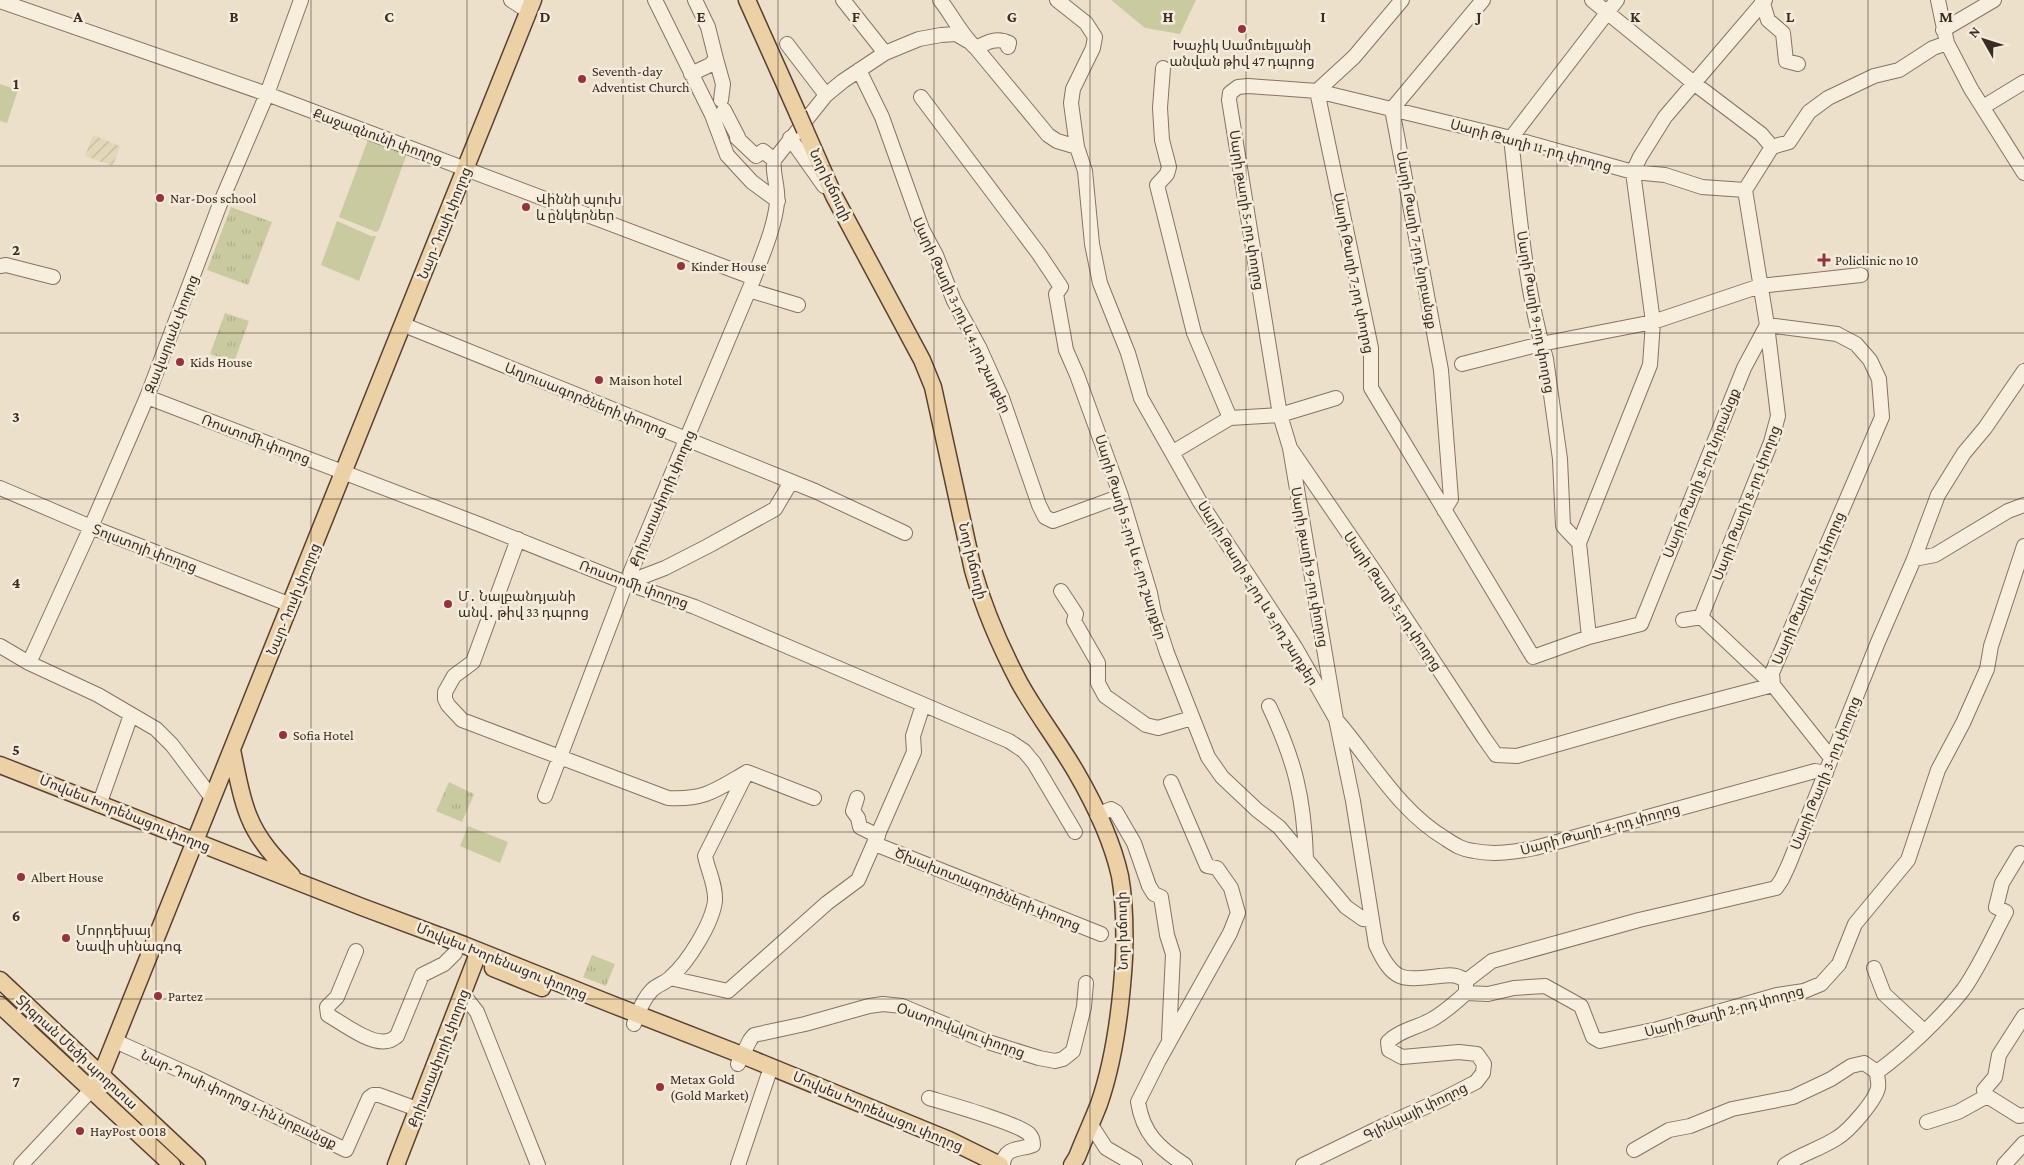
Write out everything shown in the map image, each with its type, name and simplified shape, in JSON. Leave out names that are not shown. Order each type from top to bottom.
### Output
[{"type":"main road","name":"Նոր խճուղի","points":[[747,0],[834,196],[922,360],[933,387],[979,594],[999,641],[1020,683],[1077,774],[1097,815],[1119,874],[1125,934],[1121,1006],[1110,1063],[1099,1103],[1074,1161]]},
{"type":"main road","name":"Նար-Դոսի փողոց","points":[[92,1089],[101,1075],[115,1041],[404,326],[531,5]]},
{"type":"main road","points":[[232,750],[240,790],[253,826],[270,853],[295,879]]},
{"type":"main road","name":"Մովսես Խորենացու փողոց","points":[[0,766],[99,804],[455,953],[477,956]]},
{"type":"main road","name":"Մովսես Խորենացու փողոց","points":[[194,845],[295,879],[477,956],[949,1140],[1002,1165]]},
{"type":"main road","name":"Քրիստափորի փողոց","points":[[396,1165],[477,956]]},
{"type":"main road","name":"Տիգրան Մեծի պողոտա","points":[[0,980],[197,1165]]},
{"type":"main road","name":"Տիգրան Մեծի պողոտա","points":[[0,1005],[172,1165]]},
{"type":"main road","name":"Մովսես Խորենացու փողոց","points":[[740,1060],[768,1076],[944,1148],[978,1165]]},
{"type":"street","name":"Զավարյան փողոց","points":[[29,663],[91,527],[147,397],[220,204],[267,94],[301,0]]},
{"type":"street","points":[[511,0],[531,5]]},
{"type":"street","points":[[655,0],[712,116],[728,155],[752,182],[778,201]]},
{"type":"street","points":[[695,0],[708,27],[723,84],[723,105],[737,138],[756,156],[764,151],[774,160],[826,95],[886,52],[919,39],[956,34],[972,44],[1000,40],[1009,43],[1008,46]]},
{"type":"street","points":[[843,0],[886,52]]},
{"type":"street","points":[[940,0],[972,44],[1048,136],[1077,147]]},
{"type":"street","name":"Սարի Թաղի 8-րդ և 9-րդ շարքեր","points":[[1057,0],[1086,23],[1095,37],[1092,48],[1079,75],[1071,103],[1077,147],[1085,171],[1092,244],[1100,282],[1128,353],[1141,398],[1200,502],[1295,647],[1336,719],[1353,801],[1376,945],[1385,964],[1397,975],[1410,980],[1452,974],[1460,976],[1466,987]]},
{"type":"street","points":[[1317,91],[1354,57],[1402,0]]},
{"type":"street","points":[[1392,110],[1484,0]]},
{"type":"street","points":[[1592,0],[1694,84],[1762,134],[1772,146]]},
{"type":"street","points":[[1511,138],[1617,0]]},
{"type":"street","points":[[1938,0],[1945,37],[1971,89],[2024,173]]},
{"type":"street","points":[[1745,190],[1772,146],[1789,142],[1810,112],[1828,98],[1874,76],[1899,70],[1933,48],[1994,0]]},
{"type":"street","name":"Քաջազնունի փողոց","points":[[0,1],[267,94],[465,168],[751,284],[798,305]]},
{"type":"street","points":[[1763,1],[1768,20],[1783,33],[1786,61],[1798,64]]},
{"type":"street","points":[[1589,637],[1580,543],[1650,365],[1653,322],[1633,172],[1665,117],[1763,1]]},
{"type":"street","points":[[787,44],[826,95]]},
{"type":"street","points":[[691,74],[710,65],[716,59]]},
{"type":"street","points":[[1163,68],[1160,108],[1162,140],[1168,167],[1167,174],[1156,185],[1194,333],[1230,418]]},
{"type":"street","name":"Սարի Թաղի 3-րդ և 4-րդ շարքեր","points":[[859,70],[882,117],[922,229],[936,255],[954,301],[979,347],[1002,398],[1039,504],[1046,518],[1053,521],[1121,496]]},
{"type":"street","points":[[1983,107],[2024,82]]},
{"type":"street","name":"Սարի թաղի 5-րդ փողոց","points":[[1280,415],[1229,100],[1230,93],[1238,87],[1248,86],[1317,91]]},
{"type":"street","name":"Սարի Թաղի 11-րդ փողոց","points":[[1317,91],[1511,138],[1633,172],[1665,174],[1700,186],[1745,190]]},
{"type":"street","name":"Սարի Թաղի 7-րդ փողոց","points":[[1317,91],[1371,348],[1371,388],[1533,657],[1589,637]]},
{"type":"street","name":"Սարի Թաղի 5-րդ և 6-րդ շարքեր","points":[[921,97],[1039,254],[1061,287],[1056,294],[1066,350],[1121,496],[1154,613],[1208,757],[1222,777],[1257,810],[1279,827],[1346,907],[1363,919],[1372,920]]},
{"type":"street","name":"Սարի Թաղի 7-րդ նրբանցք","points":[[1392,110],[1441,370],[1451,499],[1444,510]]},
{"type":"street","points":[[790,138],[822,184],[834,196]]},
{"type":"street","name":"Սարի Թաղի 9-րդ փողոց","points":[[1511,138],[1525,258],[1541,344],[1546,359],[1560,459],[1563,526],[1580,543]]},
{"type":"street","name":"Քրիստափորի փողոց","points":[[545,796],[626,583],[687,441],[771,231],[778,201],[773,167],[774,160]]},
{"type":"street","name":"Սարի Թաղի 8-րդ փողոց","points":[[1702,617],[1771,442],[1778,416],[1767,325],[1745,190]]},
{"type":"street","points":[[0,266],[6,265],[53,277]]},
{"type":"street","points":[[1462,364],[1541,344],[1653,322],[1760,286],[1861,276]]},
{"type":"street","name":"Սարի Թաղի 8-րդ նրբանցք","points":[[1589,637],[1640,624],[1737,385],[1767,325]]},
{"type":"street","name":"Սարի Թաղի 6-րդ փողոց","points":[[1496,754],[1517,756],[1773,685],[1772,673],[1882,417],[1879,379],[1870,360],[1856,344],[1837,334],[1767,325]]},
{"type":"street","name":"Աղյուսագործների փողոց","points":[[404,326],[842,503],[905,533]]},
{"type":"street","name":"Սարի Թաղի 3-րդ փողոց","points":[[1466,987],[1492,961],[1639,920],[1776,888],[1789,864],[1878,642],[1914,559],[1938,495],[1964,453],[2024,371]]},
{"type":"street","name":"Ռոստոմի փողոց","points":[[147,397],[518,539],[626,583],[695,607],[1009,741],[1024,751],[1034,763],[1075,832]]},
{"type":"street","points":[[1173,452],[1230,418],[1280,415],[1336,398]]},
{"type":"street","name":"Սարի թաղի 9-րդ փողոց","points":[[1280,415],[1290,448],[1336,719]]},
{"type":"street","name":"Սարի Թաղի 5-րդ փողոց","points":[[1290,448],[1496,754]]},
{"type":"street","points":[[626,583],[665,568],[775,509],[791,482]]},
{"type":"street","name":"Տոլստոյի փողոց","points":[[0,488],[91,527],[291,605]]},
{"type":"street","points":[[1914,559],[1935,555],[2008,511],[2024,505]]},
{"type":"street","points":[[518,539],[473,662],[454,676],[445,692],[445,699],[448,705],[462,720],[668,798],[688,800],[707,795],[747,772]]},
{"type":"street","name":"Սարի Թաղի 2-րդ փողոց","points":[[1466,987],[1488,994],[1514,988],[1546,986],[1581,1006],[1592,1037],[1600,1041],[1658,1029],[1777,995],[1804,991],[1821,984],[1839,964],[1855,924],[1908,860],[1938,770],[1963,723],[1987,669],[1991,646],[2024,546]]},
{"type":"street","points":[[1061,591],[1076,614],[1074,621],[1098,663],[1098,683],[1105,696],[1146,725],[1158,728],[1192,718]]},
{"type":"street","points":[[1683,620],[1702,617],[1773,685],[1832,758]]},
{"type":"street","points":[[0,646],[29,663],[98,695],[162,733],[212,798]]},
{"type":"street","points":[[670,978],[728,991],[827,903],[858,880],[914,752],[913,736],[923,705]]},
{"type":"street","points":[[1269,706],[1286,742],[1295,769],[1305,818],[1306,858]]},
{"type":"street","points":[[99,804],[131,715]]},
{"type":"street","name":"Սարի Թաղի 4-րդ փողոց","points":[[1336,719],[1395,796],[1416,818],[1459,848],[1473,851],[1502,854],[1535,848],[1815,771],[1826,773]]},
{"type":"street","points":[[747,772],[814,798]]},
{"type":"street","points":[[636,1019],[652,990],[670,978],[696,948],[706,926],[714,901],[712,877],[705,856],[747,772]]},
{"type":"street","points":[[1171,782],[1207,866],[1217,868],[1231,888],[1238,913],[1230,933],[1169,1041],[1138,1102],[1147,1133],[1164,1151],[1185,1165]]},
{"type":"street","name":"Ծխախոտագործների փողոց","points":[[857,798],[853,811],[858,818],[860,827],[877,840],[1101,934]]},
{"type":"street","points":[[1097,815],[1111,810],[1116,812],[1134,843],[1149,886],[1154,894],[1161,896],[1167,935],[1173,954],[1169,1041]]},
{"type":"street","points":[[1877,1072],[1894,1060],[1924,1031],[1963,989],[1978,966],[2006,912],[1996,907],[2002,883],[2020,852]]},
{"type":"street","points":[[356,951],[337,997],[327,1007],[328,1014],[372,1040],[380,1042],[389,1041],[397,1036],[422,975],[444,964],[455,953]]},
{"type":"street","points":[[1874,968],[1884,994],[1924,1031]]},
{"type":"street","name":"Օստրովսկու փողոց","points":[[740,1060],[754,1035],[883,1004],[902,1006],[985,1041],[1039,1058],[1055,1061],[1063,1059],[1073,1050],[1084,1007],[1086,982]]},
{"type":"street","name":"Գլինկայի փողոց","points":[[1303,1165],[1476,1082],[1483,1073],[1484,1064],[1477,1054],[1459,1052],[1402,1057],[1389,1050],[1388,1042],[1395,1035],[1430,1020],[1454,1005],[1466,987]]},
{"type":"street","points":[[463,994],[477,1012],[538,1165]]},
{"type":"street","points":[[2024,1016],[2000,1055],[1995,1077],[1984,1090],[1987,1096],[2019,1116],[2024,1115]]},
{"type":"street","name":"Նար-Դոսի փողոց 1-ին նրբանցք","points":[[115,1041],[195,1077],[346,1150],[369,1098],[373,1095],[379,1095],[418,1109]]},
{"type":"street","points":[[1634,1150],[1669,1130],[1690,1126],[1732,1109],[1793,1097],[1831,1079],[1851,1066],[1864,1063],[1877,1072]]},
{"type":"street","points":[[1786,1165],[1794,1159],[1837,1138],[1850,1128],[1867,1108],[1878,1088],[1877,1072]]},
{"type":"street","points":[[738,1165],[768,1076]]},
{"type":"street","name":"Նար-Դոսի փողոց","points":[[21,1165],[92,1089]]},
{"type":"street","points":[[1928,1122],[1958,1112],[1987,1096]]},
{"type":"street","points":[[929,1098],[999,1121],[1030,1134],[1033,1145],[1011,1150],[1005,1155],[1002,1165]]},
{"type":"street","points":[[1091,1125],[1106,1148],[1135,1165]]},
{"type":"street","points":[[2004,1165],[2024,1143]]},
{"type":"shaded area","points":[[93,135],[120,146],[113,166],[85,156]]},
{"type":"green space","points":[[1111,0],[1196,0],[1180,34],[1145,28]]},
{"type":"green space","points":[[0,84],[18,90],[7,123],[0,121]]},
{"type":"green space","points":[[369,137],[408,151],[379,230],[376,232],[339,217]]},
{"type":"green space","points":[[231,207],[272,222],[248,285],[207,270]]},
{"type":"green space","points":[[337,221],[371,236],[376,236],[359,281],[321,265]]},
{"type":"green space","points":[[225,313],[249,321],[234,362],[210,354]]},
{"type":"green space","points":[[449,782],[474,794],[462,822],[436,811]]},
{"type":"green space","points":[[468,826],[508,842],[500,863],[460,846]]},
{"type":"green space","points":[[592,955],[615,964],[606,986],[583,977]]},
{"type":"place","name":"Խաչիկ Սամուելյանի անվան թիվ 47 դպրոց","points":[[1242,29]]},
{"type":"place","name":"Seventh-day Adventist Church","points":[[582,79]]},
{"type":"place","name":"Nar-Dos school","points":[[160,198]]},
{"type":"place","name":"Վիննի պուխ և ընկերներ","points":[[526,207]]},
{"type":"place","name":"Policlinic no 10","points":[[1824,260]]},
{"type":"place","name":"Kinder House","points":[[681,266]]},
{"type":"place","name":"Kids House","points":[[180,362]]},
{"type":"place","name":"Maison hotel","points":[[599,380]]},
{"type":"place","name":"Մ․ Նալբանդյանի անվ․ թիվ 33 դպրոց","points":[[448,604]]},
{"type":"place","name":"Sofia Hotel","points":[[283,735]]},
{"type":"place","name":"Albert House","points":[[21,877]]},
{"type":"place","name":"Մորդեխայ Նավի սինագոգ","points":[[66,938]]},
{"type":"place","name":"Partez","points":[[158,996]]},
{"type":"place","name":"Metax Gold (Gold Market)","points":[[660,1087]]},
{"type":"place","name":"HayPost 0018","points":[[80,1131]]}]
